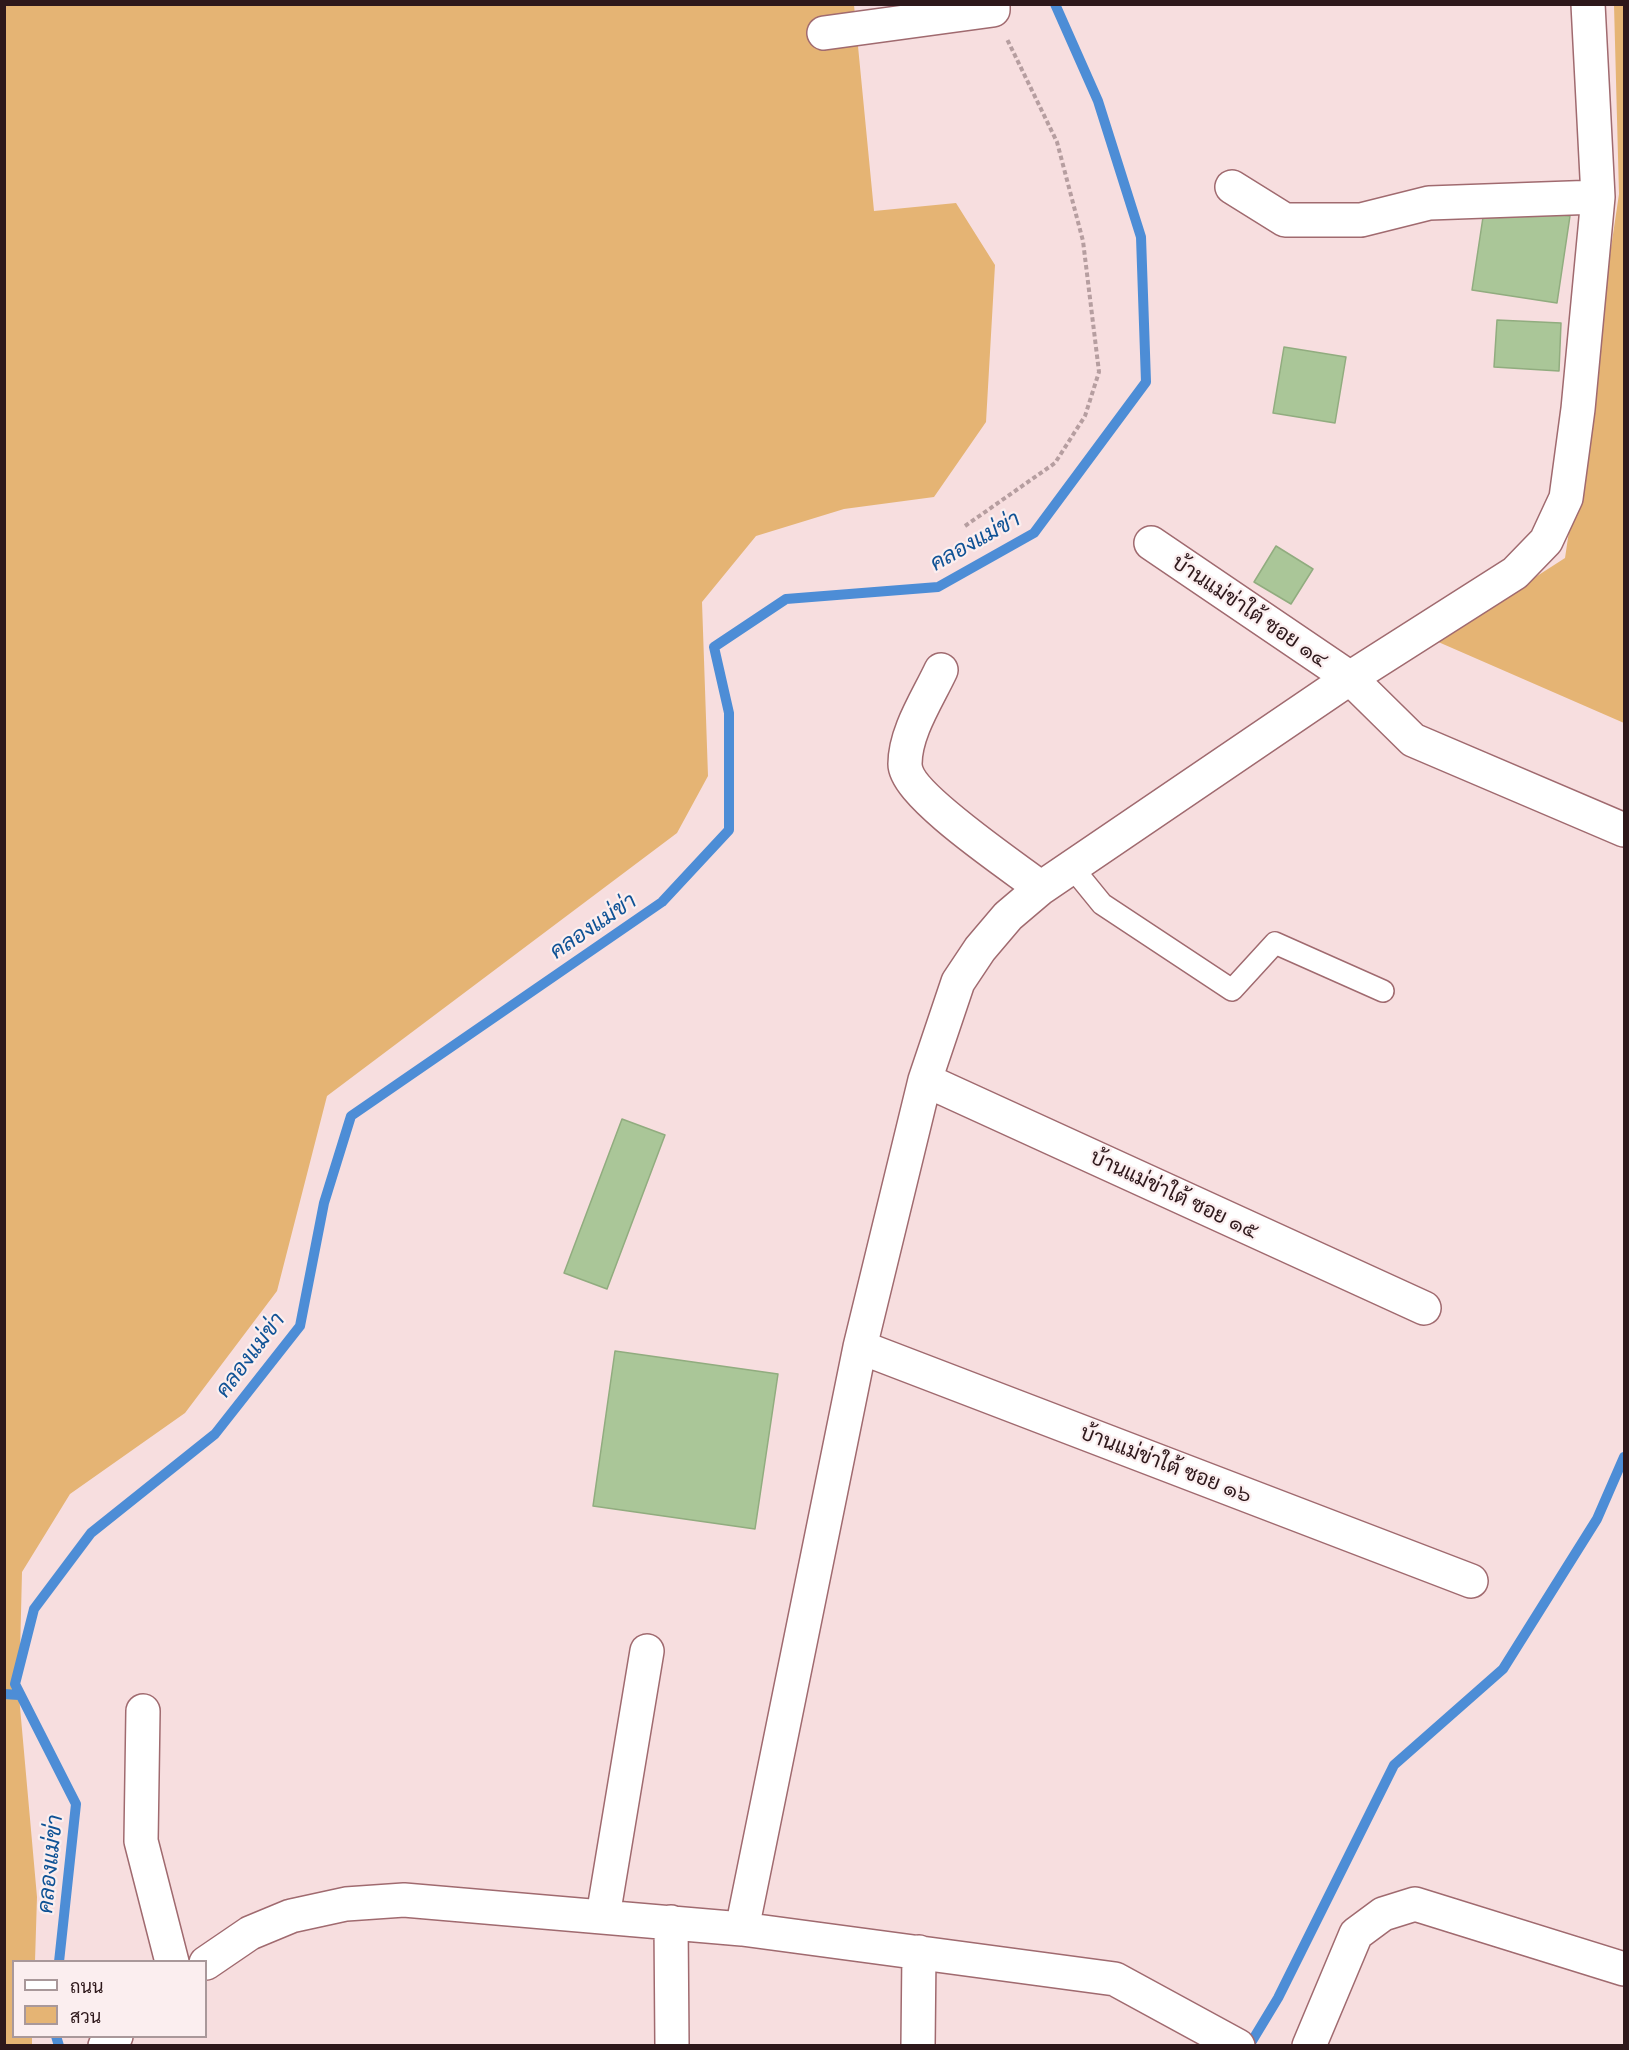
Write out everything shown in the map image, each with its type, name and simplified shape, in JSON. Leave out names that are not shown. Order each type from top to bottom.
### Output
[{"type":"street","points":[[742,1929],[861,1347],[925,1080],[958,982],[980,949],[1008,916],[1041,888],[1350,678],[1515,573],[1546,542],[1566,498],[1578,409],[1598,197],[1588,4]]},
{"type":"street","points":[[824,33],[993,7]]},
{"type":"street","points":[[1232,187],[1285,220],[1361,220],[1429,203],[1598,197]]},
{"type":"street","name":"บ้านแม่ข่าใต้ ซอย ๑๔","points":[[1151,543],[1350,678],[1413,740],[1624,830]]},
{"type":"street","points":[[941,670],[912,733],[905,762],[906,772],[925,797],[958,826],[1041,888]]},
{"type":"street","name":"บ้านแม่ข่าใต้ ซอย ๑๕","points":[[925,1080],[1424,1308]]},
{"type":"street","name":"บ้านแม่ข่าใต้ ซอย ๑๖","points":[[861,1347],[1471,1581]]},
{"type":"street","points":[[603,1916],[648,1651]]},
{"type":"street","points":[[143,1712],[141,1841],[171,1960]]},
{"type":"street","points":[[207,1962],[250,1933],[291,1916],[346,1904],[404,1900],[742,1929],[1115,1979],[1231,2041]]},
{"type":"street","points":[[1309,2046],[1356,1934],[1383,1914],[1416,1904],[1624,1969]]},
{"type":"street","points":[[671,1922],[672,2046]]},
{"type":"street","points":[[918,1952],[918,2046]]},
{"type":"lane","points":[[1071,866],[1102,904],[1232,990],[1275,943],[1383,991]]},
{"type":"path","points":[[965,526],[1055,463],[1085,416],[1099,372],[1083,241],[1057,142],[993,7]]},
{"type":"green space","points":[[5,5],[854,5],[874,211],[956,203],[995,265],[986,422],[934,497],[844,509],[756,536],[702,602],[708,776],[677,833],[327,1096],[277,1291],[185,1413],[70,1494],[22,1572],[19,1696],[37,1897],[35,1960],[12,1960],[12,2038],[32,2038],[32,2045],[5,2046]]},
{"type":"green space","points":[[1614,5],[1624,5],[1624,723],[1436,641],[1565,558],[1619,194]]},
{"type":"building","points":[[1485,204],[1570,216],[1557,303],[1472,290]]},
{"type":"building","points":[[1497,320],[1561,323],[1559,371],[1494,367]]},
{"type":"building","points":[[1284,347],[1346,357],[1335,423],[1273,413]]},
{"type":"building","points":[[1276,546],[1313,569],[1291,604],[1254,582]]},
{"type":"building","points":[[622,1119],[665,1135],[607,1289],[564,1273]]},
{"type":"building","points":[[615,1351],[778,1374],[755,1529],[593,1506]]},
{"type":"waterway","name":"คลองแม่ข่า","points":[[59,1960],[76,1804],[15,1684],[34,1609],[91,1533],[215,1434],[300,1326],[324,1203],[351,1116],[662,902],[729,830],[729,713],[714,647],[786,599],[938,587],[1034,533],[1146,382],[1141,237],[1098,101],[1055,4]]},
{"type":"waterway","points":[[1249,2046],[1278,1998],[1394,1765],[1503,1669],[1597,1519],[1624,1457]]},
{"type":"waterway","points":[[4,1694],[19,1695]]},
{"type":"waterway","name":"คลองแม่ข่า","points":[[57,2038],[59,2046]]}]
